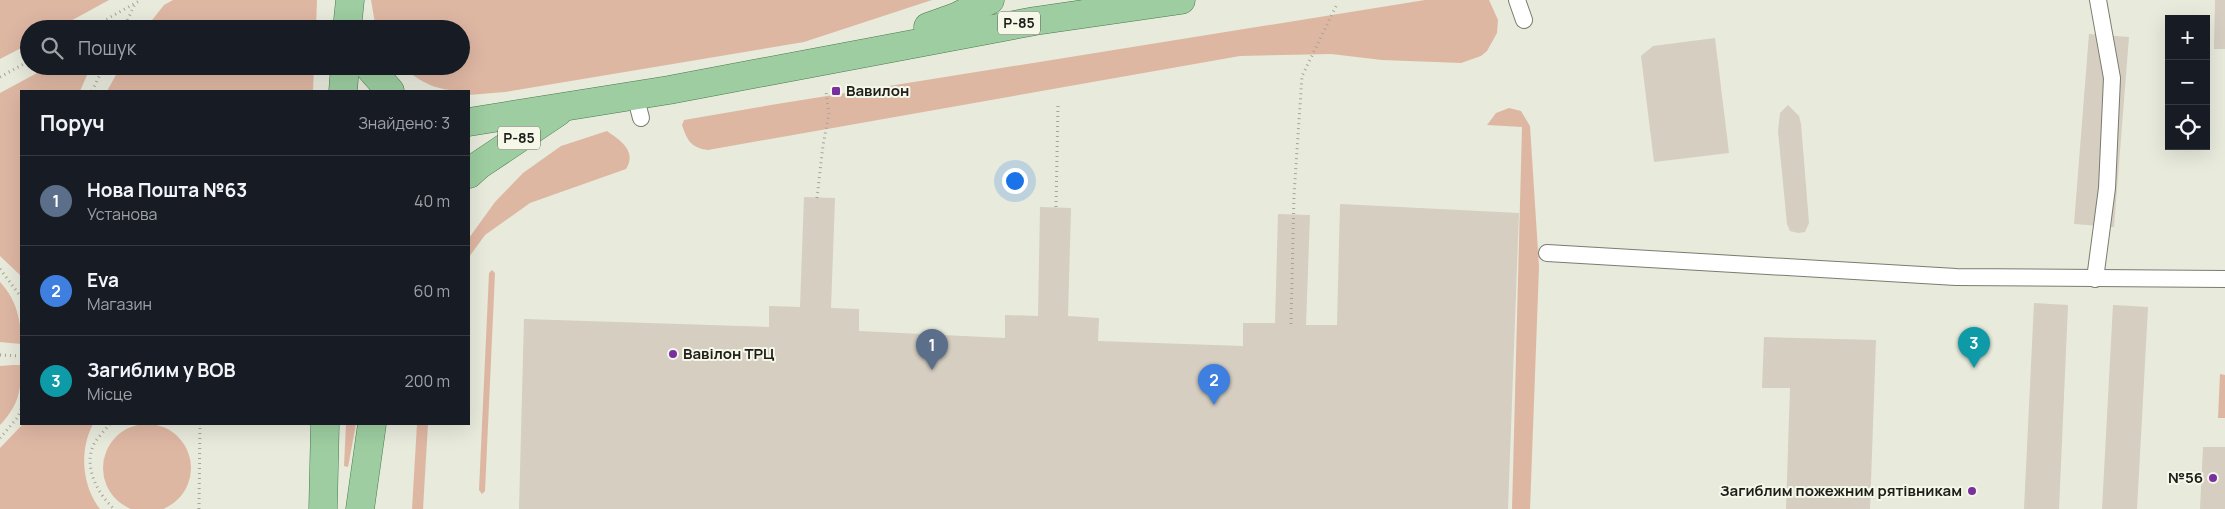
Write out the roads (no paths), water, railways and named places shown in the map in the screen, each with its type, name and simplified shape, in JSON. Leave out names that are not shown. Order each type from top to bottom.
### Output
[{"type":"main road","name":"Р-85","points":[[858,52],[956,17],[990,0]]},
{"type":"main road","name":"Р-85","points":[[470,173],[479,165],[570,104],[638,106],[858,52],[1036,20],[1181,0]]},
{"type":"main road","points":[[343,90],[344,75]]},
{"type":"main road","points":[[376,75],[389,90]]},
{"type":"main road","points":[[470,122],[570,104]]},
{"type":"main road","points":[[323,509],[325,425]]},
{"type":"main road","points":[[360,509],[372,425]]},
{"type":"lane","points":[[1517,0],[1524,20]]},
{"type":"lane","points":[[2095,278],[2106,188],[2112,78],[2098,0]]},
{"type":"lane","points":[[1547,253],[1956,277],[2225,279]]},
{"type":"place","name":"Вавилон","points":[[836,91]]},
{"type":"place","name":"Вавілон ТРЦ","points":[[673,354]]},
{"type":"place","name":"Загиблим у ВОВ","points":[[1974,368]]},
{"type":"place","name":"Нова Пошта №63","points":[[932,370]]},
{"type":"place","name":"Eva","points":[[1214,405]]},
{"type":"place","name":"№56","points":[[2213,478]]},
{"type":"place","name":"Загиблим пожежним рятiвникам","points":[[1972,491]]}]
